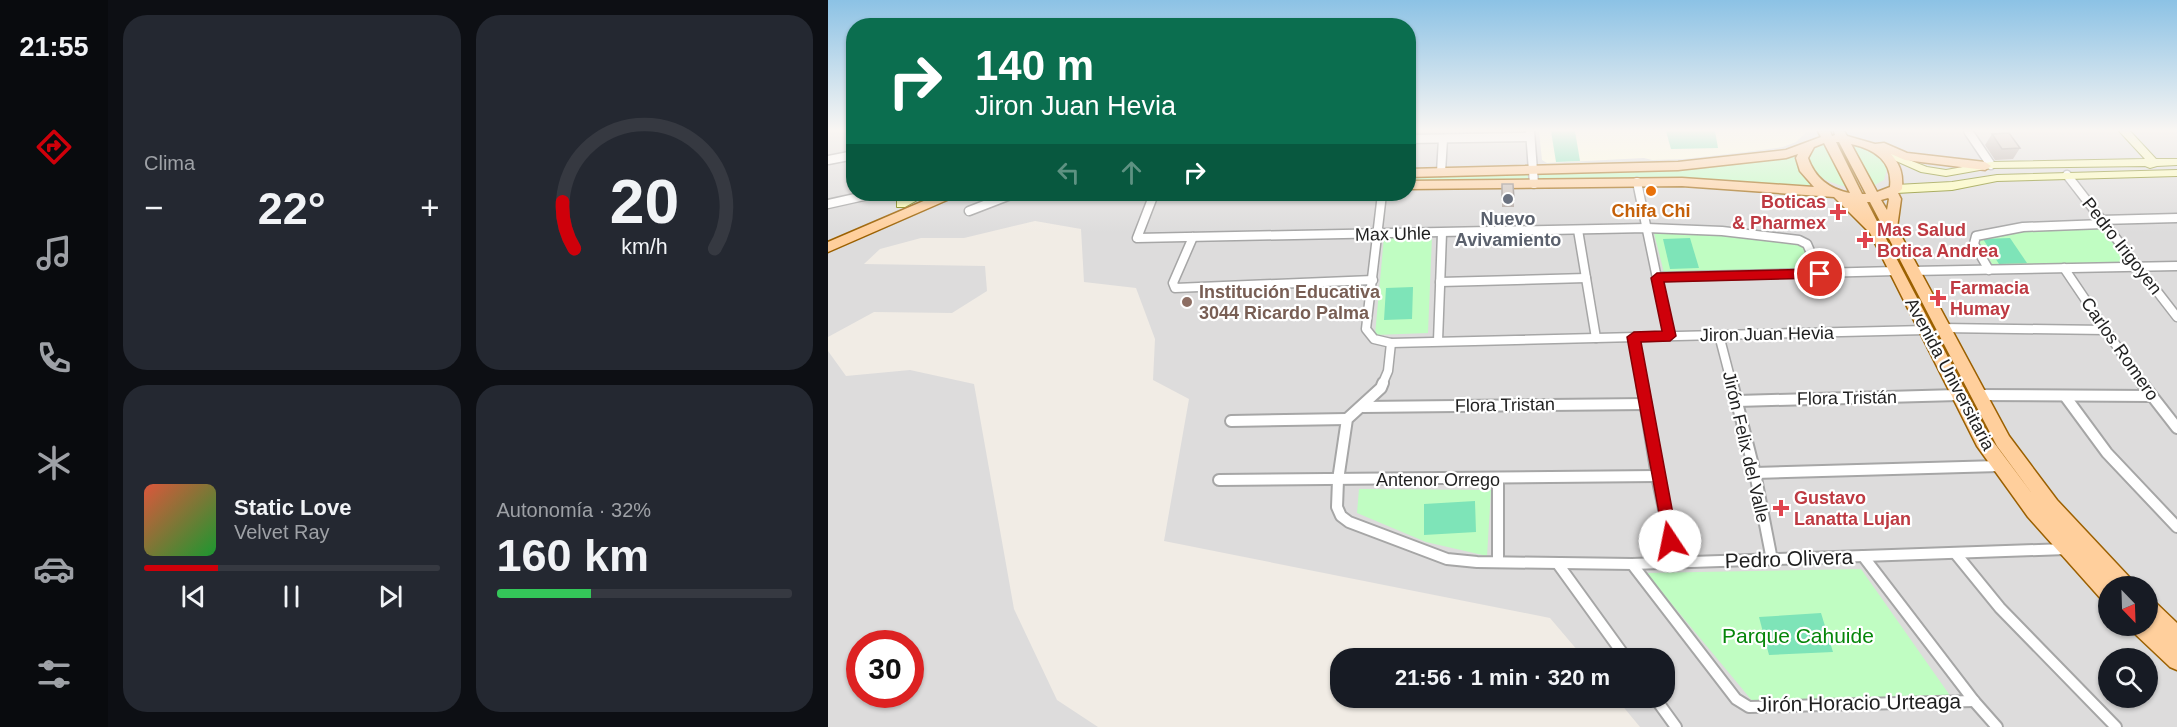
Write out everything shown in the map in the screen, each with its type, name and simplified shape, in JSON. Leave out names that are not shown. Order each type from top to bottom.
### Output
[{"type":"main road","points":[[1416,184],[1688,165]]},
{"type":"main road","points":[[1804,165],[1805,170],[1815,181],[1835,193],[1849,208],[1885,234],[1895,200],[1893,190],[1898,177],[1893,165]]},
{"type":"main road","name":"Avenida Universitaria","points":[[1849,165],[1934,329],[1977,395],[2003,441],[2051,506],[2116,576]]},
{"type":"main road","points":[[1909,165],[1946,173],[1988,166]]},
{"type":"main road","points":[[1979,165],[2047,165]]},
{"type":"main road","points":[[2139,174],[2151,165]]},
{"type":"main road","points":[[1416,173],[1682,182],[1835,193],[1866,198],[1893,190],[1952,186],[1997,178],[2177,173]]},
{"type":"main road","points":[[828,237],[907,201]]},
{"type":"main road","points":[[901,204],[910,201]]},
{"type":"main road","points":[[828,247],[934,201]]},
{"type":"main road","name":"Avenida Universitaria","points":[[1934,329],[1958,395],[1999,466],[2066,549],[2098,582]]},
{"type":"main road","points":[[2158,618],[2177,636]]},
{"type":"main road","points":[[2152,636],[2177,660]]},
{"type":"street","points":[[1441,165],[1441,172]]},
{"type":"street","points":[[1532,165],[1533,177]]},
{"type":"street","name":"Pedro Irigoyen","points":[[2067,176],[2177,317]]},
{"type":"street","points":[[1637,182],[1670,336]]},
{"type":"street","points":[[828,204],[846,200]]},
{"type":"street","points":[[969,212],[996,201]]},
{"type":"street","name":"Max Uhle","points":[[1151,201],[1137,238],[1647,228],[1722,231],[1799,240],[1807,244],[1820,274]]},
{"type":"street","points":[[1231,421],[1347,419],[1363,407],[1381,388],[1388,372],[1391,343],[1374,339],[1366,329],[1381,201]]},
{"type":"street","points":[[1989,270],[1974,244],[1976,236],[1991,231],[2177,218]]},
{"type":"street","points":[[1578,230],[1596,338]]},
{"type":"street","points":[[1438,341],[1442,233]]},
{"type":"street","points":[[1193,237],[1173,283],[1175,288],[1373,280]]},
{"type":"street","points":[[1657,278],[2177,267]]},
{"type":"street","name":"Carlos Romero","points":[[2064,268],[2151,396],[2177,428]]},
{"type":"street","points":[[1440,282],[1586,278]]},
{"type":"street","name":"Jiron Juan Hevia","points":[[1391,343],[1934,329],[2106,330]]},
{"type":"street","name":"Jirón Felix del Valle","points":[[1719,335],[1755,473],[1772,560]]},
{"type":"street","points":[[1634,337],[1657,476],[1675,562]]},
{"type":"street","name":"Flora Tristán","points":[[1737,401],[1958,395]]},
{"type":"street","points":[[1977,395],[2151,396]]},
{"type":"street","points":[[2065,396],[2107,453],[2177,527]]},
{"type":"street","name":"Flora Tristan","points":[[1363,407],[1646,404]]},
{"type":"street","name":"Pedro Olivera","points":[[1347,419],[1338,480],[1337,507],[1341,516],[1349,522],[1447,559],[1477,562],[1632,564],[2066,549]]},
{"type":"street","points":[[1755,473],[1999,466]]},
{"type":"street","name":"Antenor Orrego","points":[[1219,480],[1657,476]]},
{"type":"street","points":[[1498,479],[1498,562]]},
{"type":"street","points":[[1956,554],[2000,608],[2116,727]]},
{"type":"street","points":[[1863,556],[1974,701],[1997,727]]},
{"type":"street","points":[[1558,564],[1619,648]]},
{"type":"street","name":"Jirón Horacio Urteaga","points":[[1632,564],[1736,699],[1749,707],[1974,701]]},
{"type":"street","points":[[1662,708],[1676,727]]},
{"type":"shaded area","points":[[828,165],[846,165],[846,201],[1416,201],[1416,165],[2177,165],[2177,727],[1640,727],[1624,708],[1675,708],[1675,648],[1576,648],[1550,618],[1164,541],[1189,399],[1153,380],[1155,339],[1136,288],[1084,282],[1081,229],[1035,221],[964,238],[921,238],[880,249],[864,264],[985,266],[987,291],[952,313],[874,312],[828,337]]},
{"type":"shaded area","points":[[828,351],[846,376],[910,370],[974,384],[1014,609],[1057,700],[1098,727],[828,727]]},
{"type":"green space","points":[[1678,165],[1802,165],[1822,190],[1683,179],[1416,181],[1416,175],[1602,171]]},
{"type":"green space","points":[[1811,165],[1837,165],[1848,187],[1828,181]]},
{"type":"green space","points":[[1859,165],[1884,165],[1887,169],[1884,180],[1871,187]]},
{"type":"green space","points":[[2102,226],[2132,265],[1995,269],[1977,239],[1981,236],[2048,229]]},
{"type":"green space","points":[[1654,233],[1728,236],[1803,244],[1814,271],[1664,273]]},
{"type":"green space","points":[[1432,236],[1428,333],[1375,335],[1384,237]]},
{"type":"green space","points":[[1690,238],[1699,268],[1670,269],[1663,239]]},
{"type":"green space","points":[[2010,238],[2027,263],[1999,264],[1983,239]]},
{"type":"green space","points":[[1413,287],[1412,319],[1384,320],[1386,288]]},
{"type":"green space","points":[[1359,489],[1491,490],[1487,556],[1426,542],[1357,513]]},
{"type":"green space","points":[[1475,501],[1476,532],[1424,535],[1424,504]]},
{"type":"green space","name":"Parque Cahuide","points":[[1861,569],[1951,697],[1754,703],[1646,573]]},
{"type":"green space","points":[[1821,613],[1833,652],[1769,655],[1759,617]]},
{"type":"building","points":[[1502,184],[1513,184],[1514,200],[1502,200]]},
{"type":"place","name":"Chifa Chi","points":[[1651,191]]},
{"type":"place","name":"Nuevo Avivamiento","points":[[1508,199]]},
{"type":"place","name":"Boticas & Pharmex","points":[[1838,212]]},
{"type":"place","name":"Mas Salud Botica Andrea","points":[[1865,240]]},
{"type":"place","name":"Farmacia Humay","points":[[1938,298]]},
{"type":"place","name":"Institución Educativa 3044 Ricardo Palma","points":[[1187,302]]},
{"type":"place","name":"Gustavo Lanatta Lujan","points":[[1781,508]]},
{"type":"route","points":[[1670,541],[1634,337],[1670,336],[1657,278],[1820,274]]}]
